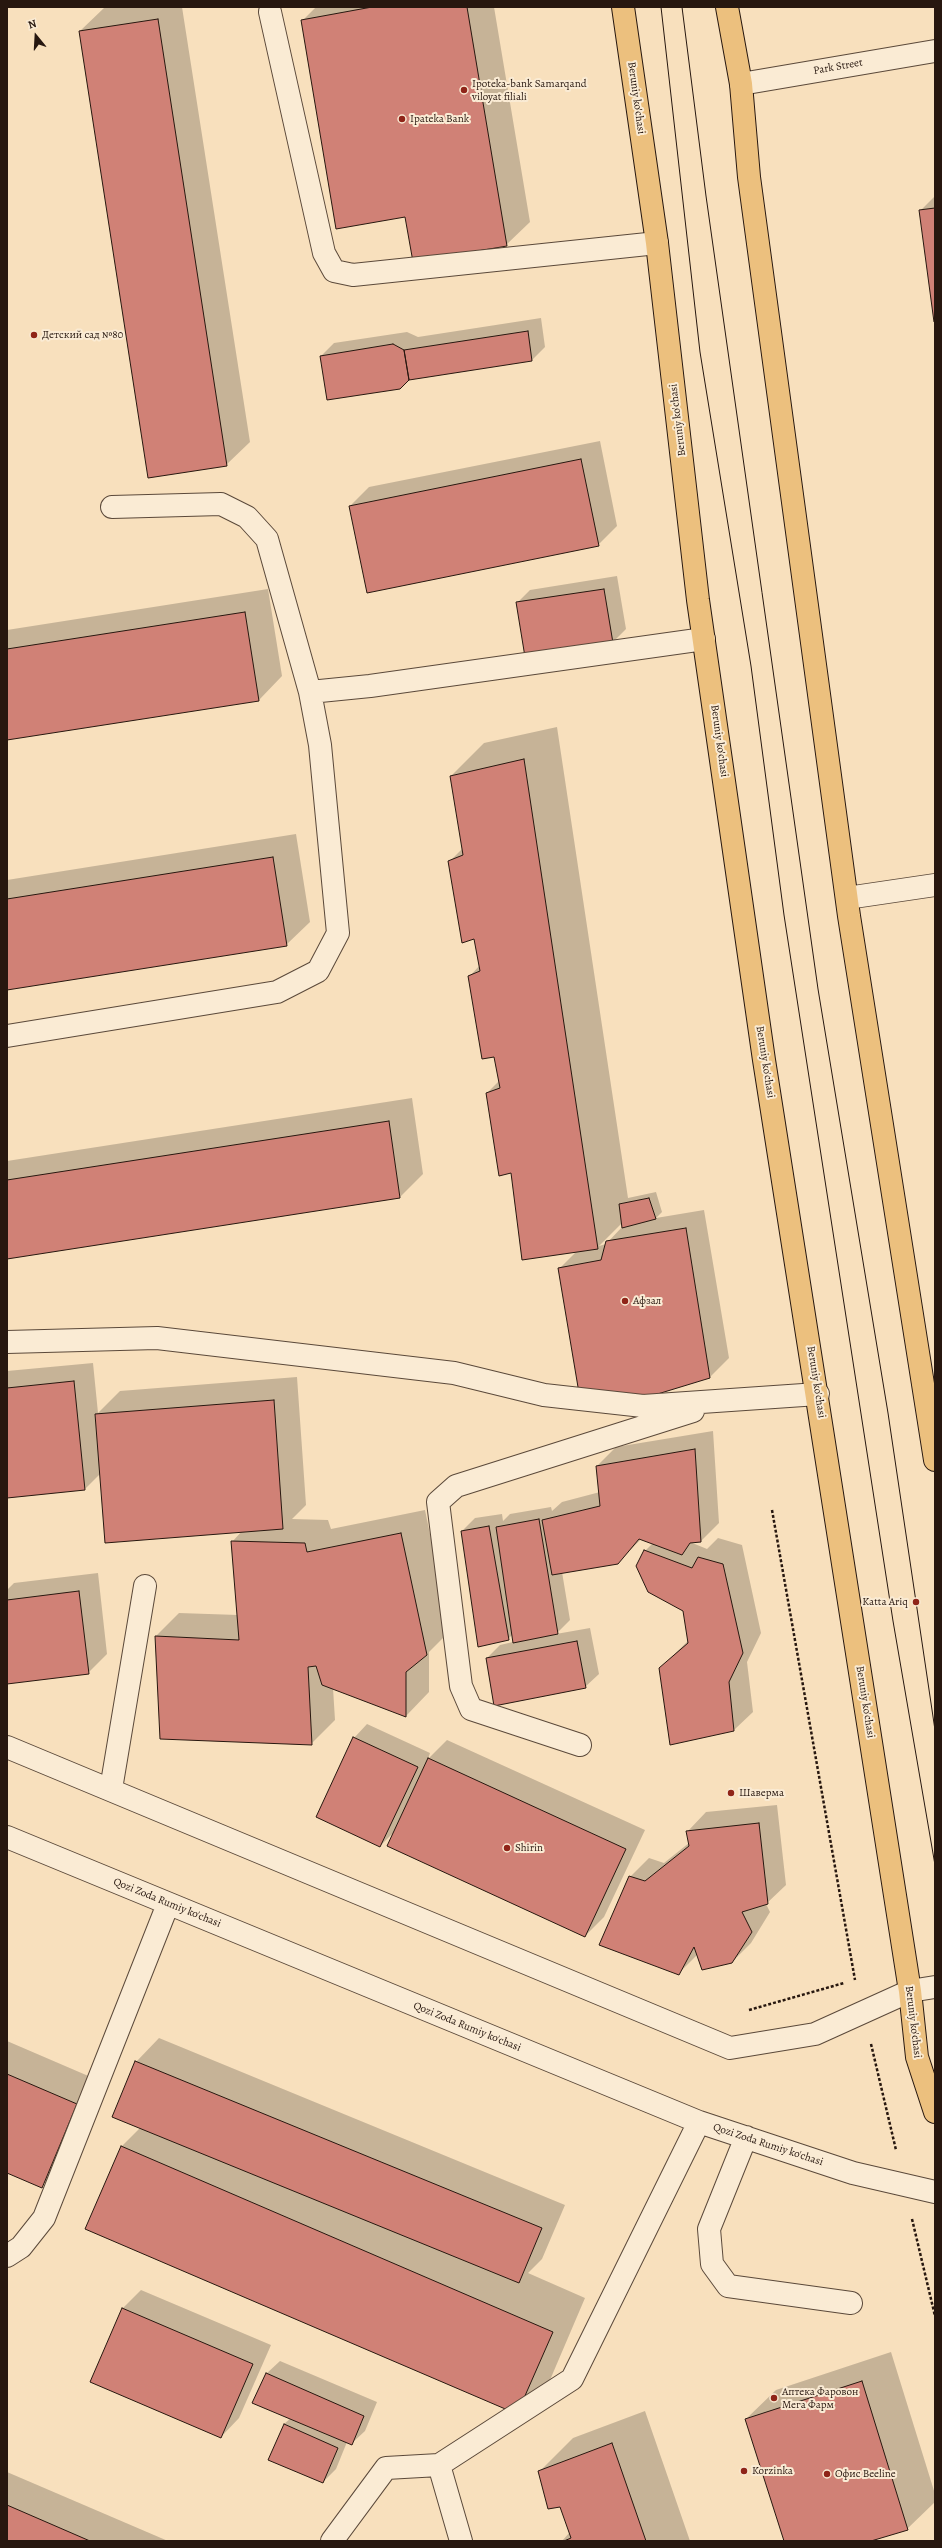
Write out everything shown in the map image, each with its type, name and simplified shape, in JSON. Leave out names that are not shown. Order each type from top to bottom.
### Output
[{"type":"main road","name":"Beruniy ko'chasi","points":[[623,7],[657,243],[704,639],[764,1060],[818,1394],[910,1991],[916,2057],[935,2112]]},
{"type":"main road","points":[[727,7],[741,84],[749,177],[847,898],[935,1455]]},
{"type":"street","points":[[270,12],[324,254],[334,271],[353,275],[657,243]]},
{"type":"street","name":"Park Street","points":[[741,84],[935,51]]},
{"type":"street","points":[[7,1036],[277,992],[318,971],[338,933],[320,746],[310,692],[267,539],[247,517],[220,504],[112,507]]},
{"type":"street","points":[[310,692],[704,639]]},
{"type":"street","points":[[847,898],[935,885]]},
{"type":"street","points":[[7,1342],[157,1338],[454,1373],[544,1395],[643,1406],[818,1394]]},
{"type":"street","points":[[580,1744],[471,1709],[461,1686],[438,1502],[456,1486],[727,1400]]},
{"type":"street","points":[[111,1789],[145,1586]]},
{"type":"street","points":[[7,1747],[730,2048],[815,2034],[910,1991],[935,1987]]},
{"type":"street","name":"Qozi Zoda Rumiy ko'chasi","points":[[7,1837],[700,2122],[853,2173],[935,2192]]},
{"type":"street","points":[[7,2256],[21,2247],[44,2218],[168,1904]]},
{"type":"street","points":[[332,2541],[386,2468],[439,2465],[572,2379],[700,2122]]},
{"type":"street","points":[[746,2137],[709,2229],[712,2264],[728,2286],[851,2303]]},
{"type":"street","points":[[439,2465],[461,2541]]},
{"type":"path","points":[[746,2011],[856,1980],[772,1510]]},
{"type":"building","name":"Ipateka Bank","points":[[372,7],[467,7],[507,246],[413,262],[405,217],[336,229],[301,20]]},
{"type":"building","points":[[158,19],[227,466],[148,478],[79,31]]},
{"type":"building","points":[[935,208],[935,322],[934,322],[919,210]]},
{"type":"building","points":[[528,331],[532,361],[409,380],[404,350]]},
{"type":"building","points":[[393,344],[404,350],[409,380],[400,389],[327,400],[320,356]]},
{"type":"building","points":[[581,459],[599,546],[367,593],[349,506]]},
{"type":"building","points":[[604,589],[613,643],[525,657],[516,602]]},
{"type":"building","points":[[245,612],[259,701],[7,740],[7,649]]},
{"type":"building","points":[[524,759],[598,1249],[522,1260],[511,1173],[499,1176],[486,1093],[500,1088],[494,1057],[482,1059],[468,976],[480,971],[474,939],[462,943],[448,861],[463,855],[450,776]]},
{"type":"building","points":[[273,857],[287,946],[7,990],[7,899]]},
{"type":"building","points":[[389,1121],[400,1198],[7,1259],[7,1180]]},
{"type":"building","points":[[649,1198],[656,1219],[622,1228],[619,1204]]},
{"type":"building","points":[[686,1228],[710,1378],[651,1396],[580,1399],[558,1268],[601,1260],[606,1241]]},
{"type":"building","points":[[74,1381],[85,1490],[7,1498],[7,1388]]},
{"type":"building","points":[[274,1400],[283,1529],[105,1543],[95,1414]]},
{"type":"building","points":[[695,1449],[701,1542],[690,1543],[682,1555],[639,1539],[618,1564],[552,1575],[542,1520],[600,1506],[596,1466]]},
{"type":"building","points":[[539,1519],[558,1634],[513,1643],[496,1527]]},
{"type":"building","points":[[489,1526],[509,1640],[478,1647],[461,1531]]},
{"type":"building","points":[[401,1533],[427,1655],[406,1672],[406,1717],[322,1685],[316,1666],[308,1667],[312,1745],[160,1739],[155,1636],[239,1640],[231,1541],[305,1543],[307,1552]]},
{"type":"building","points":[[644,1550],[692,1568],[698,1557],[723,1564],[743,1653],[729,1682],[734,1731],[670,1745],[659,1668],[688,1643],[683,1611],[648,1592],[636,1566]]},
{"type":"building","points":[[79,1591],[89,1674],[7,1684],[7,1600]]},
{"type":"building","points":[[577,1641],[586,1688],[494,1706],[486,1658]]},
{"type":"building","points":[[353,1737],[418,1767],[380,1847],[316,1817]]},
{"type":"building","name":"Shirin","points":[[428,1758],[626,1849],[585,1937],[387,1846]]},
{"type":"building","points":[[759,1823],[768,1904],[742,1912],[752,1932],[732,1963],[702,1970],[694,1947],[679,1975],[599,1945],[629,1876],[645,1881],[689,1846],[686,1831]]},
{"type":"building","points":[[135,2061],[542,2228],[519,2283],[112,2117]]},
{"type":"building","points":[[7,2074],[77,2104],[42,2188],[7,2173]]},
{"type":"building","points":[[121,2146],[553,2332],[517,2414],[85,2229]]},
{"type":"building","points":[[122,2308],[253,2364],[221,2438],[90,2382]]},
{"type":"building","points":[[266,2373],[364,2416],[352,2445],[252,2403]]},
{"type":"building","name":"Офис Beeline","points":[[862,2381],[908,2530],[871,2541],[784,2541],[745,2419]]},
{"type":"building","points":[[284,2424],[338,2448],[323,2483],[268,2460]]},
{"type":"building","points":[[612,2443],[646,2541],[564,2541],[571,2538],[560,2507],[548,2509],[538,2471]]},
{"type":"building","points":[[7,2505],[90,2541],[7,2541]]},
{"type":"tram line","points":[[661,7],[700,352],[751,666],[784,915],[893,1621],[935,1865]]},
{"type":"tram line","points":[[682,7],[706,196],[818,989],[888,1413],[935,1730]]},
{"type":"place","name":"Ipoteka-bank Samarqand viloyat filiali","points":[[464,90]]},
{"type":"place","name":"Ipateka Bank","points":[[402,119]]},
{"type":"place","name":"Детский сад №80","points":[[34,335]]},
{"type":"place","name":"Афзал","points":[[625,1301]]},
{"type":"place","name":"Katta Ariq","points":[[916,1602]]},
{"type":"place","name":"Шаверма","points":[[731,1793]]},
{"type":"place","name":"Shirin","points":[[507,1848]]},
{"type":"place","name":"Аптека Фаровон Мега Фарм","points":[[774,2398]]},
{"type":"place","name":"Korzinka","points":[[744,2471]]},
{"type":"place","name":"Офис Beeline","points":[[827,2474]]}]
